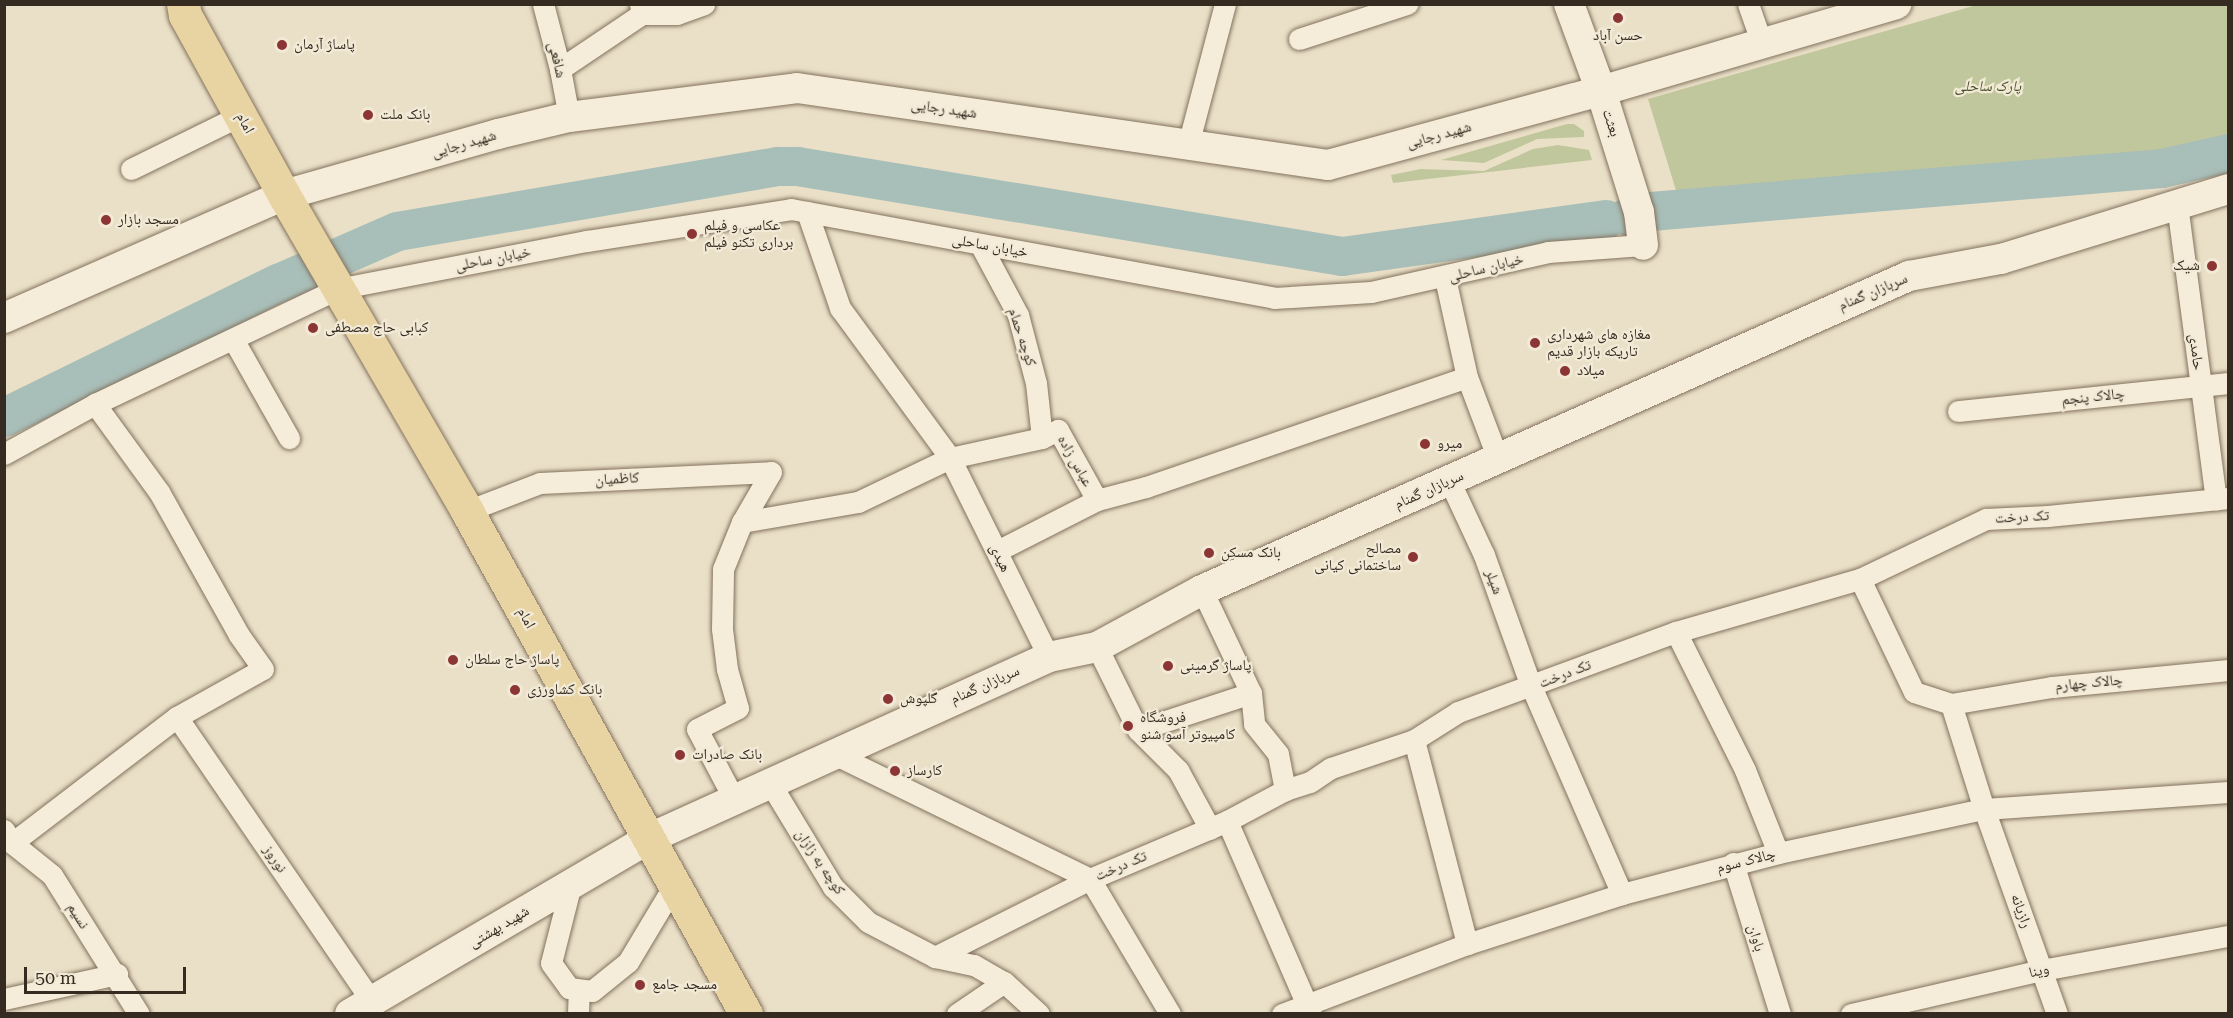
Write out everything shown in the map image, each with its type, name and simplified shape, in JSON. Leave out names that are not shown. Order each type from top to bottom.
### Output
[{"type":"main road","name":"امام","points":[[189,8],[241,115],[284,195],[467,511],[746,1014]]},
{"type":"street","name":"شافعی","points":[[543,4],[560,69],[569,117]]},
{"type":"street","points":[[560,69],[641,9],[677,14],[704,4]]},
{"type":"street","points":[[1188,145],[1225,4]]},
{"type":"street","points":[[1299,39],[1407,4]]},
{"type":"street","name":"بعثت","points":[[1569,4],[1639,212],[1643,245]]},
{"type":"street","points":[[1748,4],[1762,44]]},
{"type":"street","name":"شهید رجایی","points":[[4,318],[284,195],[498,134],[569,117],[797,88],[1328,165],[1762,44],[1855,11],[1896,4]]},
{"type":"street","points":[[131,169],[241,115]]},
{"type":"street","name":"سربازان گمنام","points":[[648,839],[832,753],[1048,657],[1097,647],[1202,590],[1909,276],[2001,259],[2229,189]]},
{"type":"street","name":"حامدی","points":[[2177,204],[2201,385],[2222,498]]},
{"type":"street","name":"خیابان ساحلی","points":[[4,454],[95,404],[337,289],[587,241],[791,209],[1274,298],[1371,292],[1445,278],[1548,252],[1643,245]]},
{"type":"street","points":[[807,212],[840,308],[950,458]]},
{"type":"street","name":"کوچه حمام","points":[[980,244],[1018,315],[1036,383],[1042,438]]},
{"type":"street","points":[[1445,278],[1467,377],[1498,459]]},
{"type":"street","points":[[233,339],[289,438]]},
{"type":"street","name":"عباس زاده","points":[[742,522],[858,502],[950,458],[1042,438],[1058,430],[1097,500],[1146,487],[1467,377]]},
{"type":"street","name":"چالاک پنجم","points":[[1958,411],[2229,383]]},
{"type":"street","points":[[8,836],[177,717],[264,669],[239,634],[159,492],[95,404]]},
{"type":"street","name":"هیدی","points":[[950,458],[1048,657]]},
{"type":"street","name":"کاظمیان","points":[[467,511],[540,483],[771,472],[742,522]]},
{"type":"street","name":"شیلر","points":[[1449,480],[1484,555],[1531,686],[1622,894]]},
{"type":"street","name":"تک درخت","points":[[935,957],[1090,879],[1218,825],[1285,790],[1310,782],[1331,768],[1414,740],[1458,712],[1676,632],[1860,579],[1986,519],[2048,516],[2222,498]]},
{"type":"street","points":[[997,551],[1097,500]]},
{"type":"street","points":[[734,799],[697,729],[738,708],[727,669],[722,629],[723,569],[742,522]]},
{"type":"street","points":[[1860,579],[1914,692],[1952,704]]},
{"type":"street","points":[[1202,590],[1251,693],[1254,724],[1278,754],[1285,790]]},
{"type":"street","points":[[1676,632],[1745,770],[1778,853]]},
{"type":"street","points":[[1097,647],[1138,730],[1178,770],[1218,825],[1310,1009]]},
{"type":"street","name":"چالاک چهارم","points":[[1952,704],[2052,687],[2229,670]]},
{"type":"street","points":[[1138,730],[1251,693]]},
{"type":"street","name":"رازیانه","points":[[1952,704],[1984,809],[2057,1014]]},
{"type":"street","name":"نوروز","points":[[177,717],[357,1010]]},
{"type":"street","points":[[1414,740],[1467,944]]},
{"type":"street","points":[[832,753],[1090,879],[1170,1014]]},
{"type":"street","name":"کوچه به زازان","points":[[770,783],[833,887],[868,922],[935,957],[974,965],[1004,982],[1038,1014]]},
{"type":"street","name":"چالاک سوم","points":[[1282,1014],[1310,1009],[1467,944],[1622,894],[1733,863],[1984,809],[2229,792]]},
{"type":"street","name":"نسیم","points":[[8,836],[52,875],[117,974],[139,1014]]},
{"type":"street","name":"شهید بهشتی","points":[[357,1010],[648,839]]},
{"type":"street","name":"باوان","points":[[1733,863],[1780,1014]]},
{"type":"street","points":[[571,884],[551,963],[569,988],[592,991],[628,962],[674,885]]},
{"type":"street","name":"وینا","points":[[1851,1014],[2042,970],[2229,936]]},
{"type":"street","points":[[4,999],[117,974]]},
{"type":"street","points":[[957,1014],[1004,982]]},
{"type":"street","points":[[578,1014],[579,990]]},
{"type":"green space","name":"پارک ساحلی","points":[[1980,4],[2228,5],[2228,140],[2132,159],[1678,197],[1648,99]]},
{"type":"green space","points":[[1567,124],[1574,124],[1584,131],[1584,137],[1537,139],[1484,163],[1441,160]]},
{"type":"green space","points":[[1558,145],[1589,150],[1592,160],[1393,183],[1391,175],[1421,169],[1484,171],[1533,149]]},
{"type":"waterway","points":[[1628,216],[1639,212],[2161,168],[2228,153]]},
{"type":"waterway","points":[[4,417],[278,283],[397,231],[779,166],[797,166],[1342,256],[1605,219]]},
{"type":"place","name":"حسن آباد","points":[[1618,18]]},
{"type":"place","name":"پاساژ آرمان","points":[[282,45]]},
{"type":"place","name":"بانک ملت","points":[[368,115]]},
{"type":"place","name":"مسجد بازار","points":[[106,220]]},
{"type":"place","name":"عکاسی و فیلم برداری تکنو فیلم","points":[[692,234]]},
{"type":"place","name":"شیک","points":[[2212,266]]},
{"type":"place","name":"کبابی حاج مصطفی","points":[[313,328]]},
{"type":"place","name":"مغازه های شهرداری تاریکه بازار قدیم","points":[[1535,343]]},
{"type":"place","name":"میلاد","points":[[1565,371]]},
{"type":"place","name":"میرو","points":[[1425,444]]},
{"type":"place","name":"بانک مسکن","points":[[1209,553]]},
{"type":"place","name":"مصالح ساختمانی کیانی","points":[[1413,557]]},
{"type":"place","name":"پاساژ حاج سلطان","points":[[453,660]]},
{"type":"place","name":"پاساژ گرمینی","points":[[1168,666]]},
{"type":"place","name":"بانک کشاورزی","points":[[515,690]]},
{"type":"place","name":"گلپوش","points":[[888,699]]},
{"type":"place","name":"فروشگاه کامپیوتر آسو شنو","points":[[1128,726]]},
{"type":"place","name":"بانک صادرات","points":[[680,755]]},
{"type":"place","name":"کارساز","points":[[895,771]]},
{"type":"place","name":"مسجد جامع","points":[[640,985]]}]
